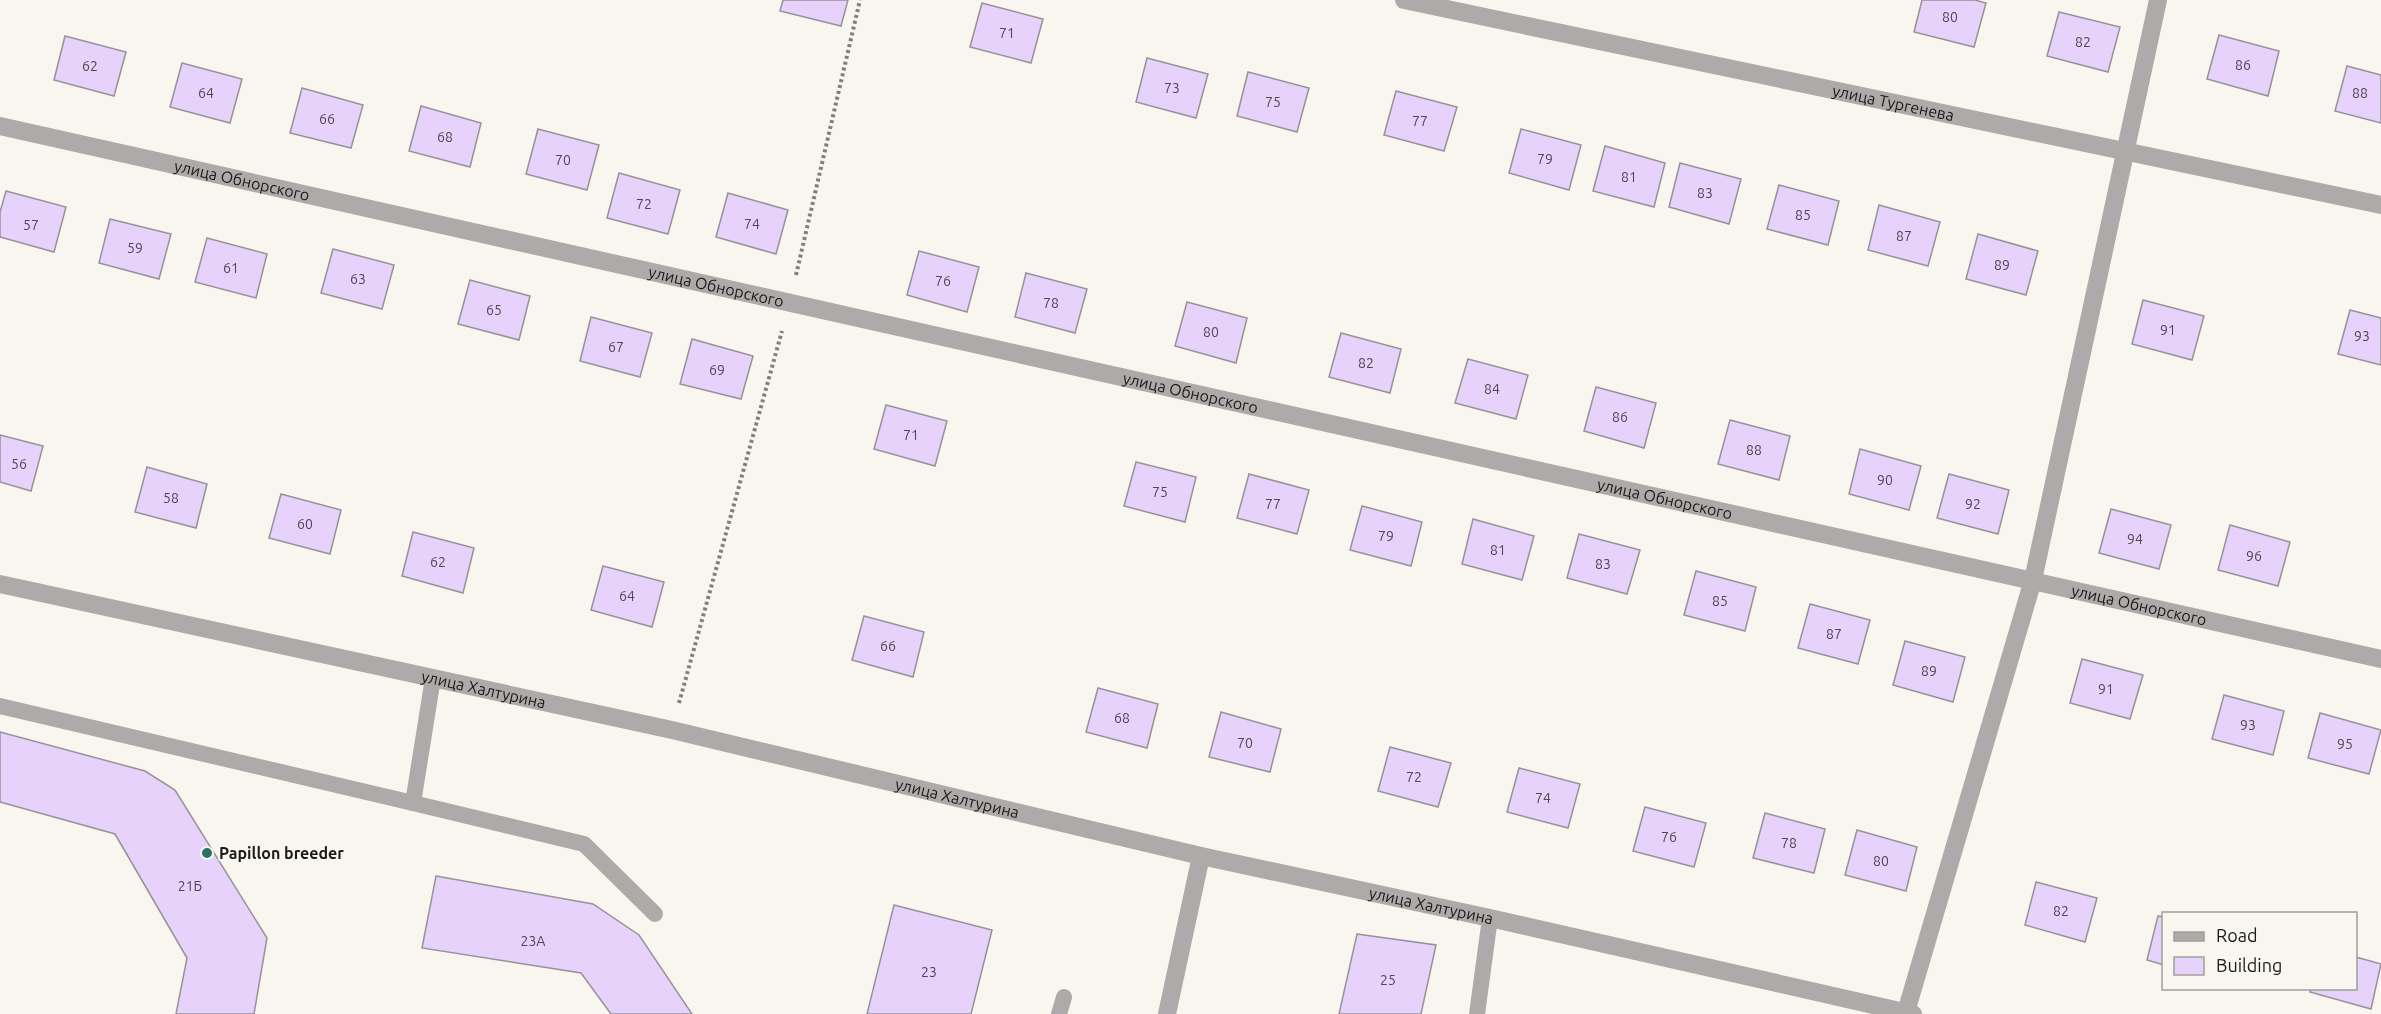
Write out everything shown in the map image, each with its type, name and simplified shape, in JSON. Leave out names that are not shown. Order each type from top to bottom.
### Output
[{"type":"street","name":"улица Тургенева","points":[[1404,0],[2381,205]]},
{"type":"street","points":[[1909,1013],[2033,580],[2158,0]]},
{"type":"street","name":"улица Обнорского","points":[[0,126],[2381,658]]},
{"type":"street","name":"улица Халтурина","points":[[0,584],[672,729],[1201,856],[1490,918],[1909,1013]]},
{"type":"street","points":[[1167,1014],[1201,856]]},
{"type":"lane","points":[[413,803],[433,678]]},
{"type":"lane","points":[[0,706],[584,844],[655,914]]},
{"type":"lane","points":[[1477,1014],[1490,918]]},
{"type":"lane","points":[[1059,1014],[1064,997]]},
{"type":"path","points":[[672,729],[789,304],[860,0]]},
{"type":"building","points":[[783,0],[848,0],[841,26],[780,11]]},
{"type":"building","points":[[1922,0],[1975,0],[1986,3],[1974,47],[1914,32]]},
{"type":"building","points":[[982,3],[1043,19],[1031,63],[970,47]]},
{"type":"building","points":[[2059,12],[2120,27],[2108,72],[2047,56]]},
{"type":"building","points":[[2219,35],[2279,51],[2268,96],[2207,79]]},
{"type":"building","points":[[65,36],[126,52],[114,96],[54,80]]},
{"type":"building","points":[[1147,58],[1208,74],[1196,118],[1136,102]]},
{"type":"building","points":[[182,63],[242,79],[230,123],[170,107]]},
{"type":"building","points":[[2347,66],[2381,75],[2381,123],[2335,111]]},
{"type":"building","points":[[1248,72],[1309,88],[1297,132],[1237,116]]},
{"type":"building","points":[[302,88],[363,105],[351,148],[290,133]]},
{"type":"building","points":[[1396,91],[1457,107],[1444,151],[1384,135]]},
{"type":"building","points":[[421,106],[481,123],[470,167],[409,151]]},
{"type":"building","points":[[538,129],[599,145],[587,190],[526,174]]},
{"type":"building","points":[[1521,129],[1581,145],[1569,190],[1509,173]]},
{"type":"building","points":[[1605,146],[1665,163],[1654,207],[1593,191]]},
{"type":"building","points":[[1680,163],[1741,179],[1729,224],[1669,207]]},
{"type":"building","points":[[619,173],[680,190],[668,234],[607,218]]},
{"type":"building","points":[[1779,185],[1839,201],[1828,245],[1767,229]]},
{"type":"building","points":[[6,191],[66,207],[54,252],[0,237],[0,212]]},
{"type":"building","points":[[728,193],[788,210],[776,254],[716,237]]},
{"type":"building","points":[[1879,205],[1940,222],[1928,266],[1868,250]]},
{"type":"building","points":[[110,219],[171,234],[159,279],[99,263]]},
{"type":"building","points":[[1978,234],[2038,251],[2026,295],[1966,279]]},
{"type":"building","points":[[207,238],[267,254],[256,298],[195,282]]},
{"type":"building","points":[[333,249],[394,265],[382,309],[321,293]]},
{"type":"building","points":[[919,251],[979,267],[967,312],[907,295]]},
{"type":"building","points":[[1026,273],[1087,289],[1075,333],[1015,317]]},
{"type":"building","points":[[470,280],[530,296],[519,340],[458,324]]},
{"type":"building","points":[[2143,300],[2204,316],[2192,360],[2132,344]]},
{"type":"building","points":[[1187,302],[1247,318],[1236,363],[1175,346]]},
{"type":"building","points":[[2350,310],[2381,318],[2381,365],[2338,354]]},
{"type":"building","points":[[591,317],[652,333],[640,377],[580,361]]},
{"type":"building","points":[[1341,333],[1401,349],[1390,393],[1329,377]]},
{"type":"building","points":[[692,339],[753,356],[741,399],[680,384]]},
{"type":"building","points":[[1468,359],[1528,375],[1516,419],[1455,403]]},
{"type":"building","points":[[1596,387],[1656,403],[1644,448],[1584,431]]},
{"type":"building","points":[[886,405],[947,421],[935,466],[874,449]]},
{"type":"building","points":[[1730,420],[1790,436],[1779,480],[1718,464]]},
{"type":"building","points":[[0,435],[43,446],[31,491],[0,482]]},
{"type":"building","points":[[1860,449],[1921,466],[1909,510],[1849,494]]},
{"type":"building","points":[[1136,462],[1196,477],[1185,522],[1124,506]]},
{"type":"building","points":[[147,467],[207,484],[196,528],[135,512]]},
{"type":"building","points":[[1249,474],[1309,490],[1297,534],[1237,518]]},
{"type":"building","points":[[1949,474],[2009,490],[1998,534],[1937,518]]},
{"type":"building","points":[[281,494],[341,510],[330,554],[269,538]]},
{"type":"building","points":[[1362,506],[1422,522],[1411,566],[1350,550]]},
{"type":"building","points":[[2111,509],[2171,525],[2159,569],[2099,553]]},
{"type":"building","points":[[1473,519],[1534,536],[1522,580],[1462,564]]},
{"type":"building","points":[[2230,525],[2290,542],[2278,586],[2218,570]]},
{"type":"building","points":[[413,532],[474,548],[463,593],[402,576]]},
{"type":"building","points":[[1579,534],[1640,550],[1627,594],[1567,578]]},
{"type":"building","points":[[603,566],[664,582],[652,627],[591,610]]},
{"type":"building","points":[[1696,571],[1756,587],[1745,631],[1684,615]]},
{"type":"building","points":[[1810,604],[1870,620],[1858,664],[1798,648]]},
{"type":"building","points":[[864,616],[924,632],[913,677],[852,660]]},
{"type":"building","points":[[1905,641],[1965,657],[1953,702],[1893,685]]},
{"type":"building","points":[[2082,659],[2143,675],[2130,719],[2070,703]]},
{"type":"building","points":[[1098,688],[1158,704],[1147,748],[1086,732]]},
{"type":"building","points":[[2224,695],[2284,711],[2273,755],[2212,739]]},
{"type":"building","points":[[1221,712],[1281,729],[1270,772],[1209,757]]},
{"type":"building","points":[[2320,713],[2381,730],[2369,774],[2308,758]]},
{"type":"building","points":[[0,732],[145,771],[175,790],[267,938],[254,1014],[176,1014],[187,958],[115,834],[0,802]]},
{"type":"building","points":[[1390,747],[1451,763],[1438,807],[1378,791]]},
{"type":"building","points":[[1519,768],[1580,784],[1568,828],[1507,812]]},
{"type":"building","points":[[1645,807],[1706,823],[1694,867],[1633,851]]},
{"type":"building","points":[[1765,813],[1825,829],[1814,873],[1753,858]]},
{"type":"building","points":[[1857,830],[1917,847],[1906,891],[1845,875]]},
{"type":"building","points":[[436,876],[593,904],[639,935],[692,1014],[611,1014],[581,973],[422,948]]},
{"type":"building","points":[[2036,882],[2097,898],[2085,942],[2025,925]]},
{"type":"building","points":[[894,905],[992,930],[971,1014],[867,1014]]},
{"type":"building","points":[[2158,916],[2162,917],[2162,964],[2147,960]]},
{"type":"building","points":[[1357,934],[1436,945],[1421,1014],[1339,1014]]},
{"type":"building","points":[[2357,957],[2381,964],[2371,1009],[2310,992],[2310,990],[2357,990]]},
{"type":"place","name":"Papillon breeder","points":[[207,853]]}]
